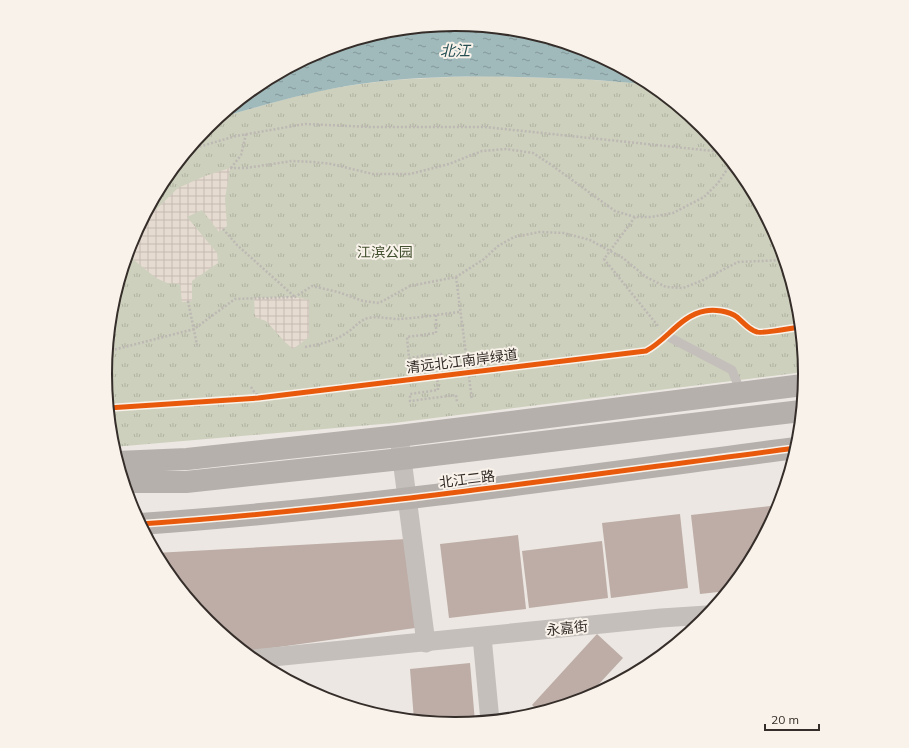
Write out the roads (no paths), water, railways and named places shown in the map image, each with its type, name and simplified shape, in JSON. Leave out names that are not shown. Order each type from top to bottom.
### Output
[{"type":"main road","points":[[123,462],[187,459],[399,436],[797,386]]},
{"type":"main road","name":"北江二路","points":[[129,482],[186,482],[401,459],[796,412]]},
{"type":"main road","name":"北江二路","points":[[146,524],[212,519],[408,498],[789,449]]},
{"type":"street","points":[[399,436],[426,643]]},
{"type":"street","name":"永嘉街","points":[[263,658],[426,643],[661,618],[698,616]]},
{"type":"street","points":[[482,637],[490,715]]},
{"type":"lane","points":[[666,336],[732,370],[741,393]]},
{"type":"water","name":"北江","points":[[454,31],[499,34],[543,43],[586,57],[606,66],[635,83],[587,79],[524,77],[442,77],[360,84],[323,90],[229,115],[283,77],[323,57],[366,43],[410,34],[432,32]]},
{"type":"park label","name":"江滨公园","points":[[385,252]]}]
